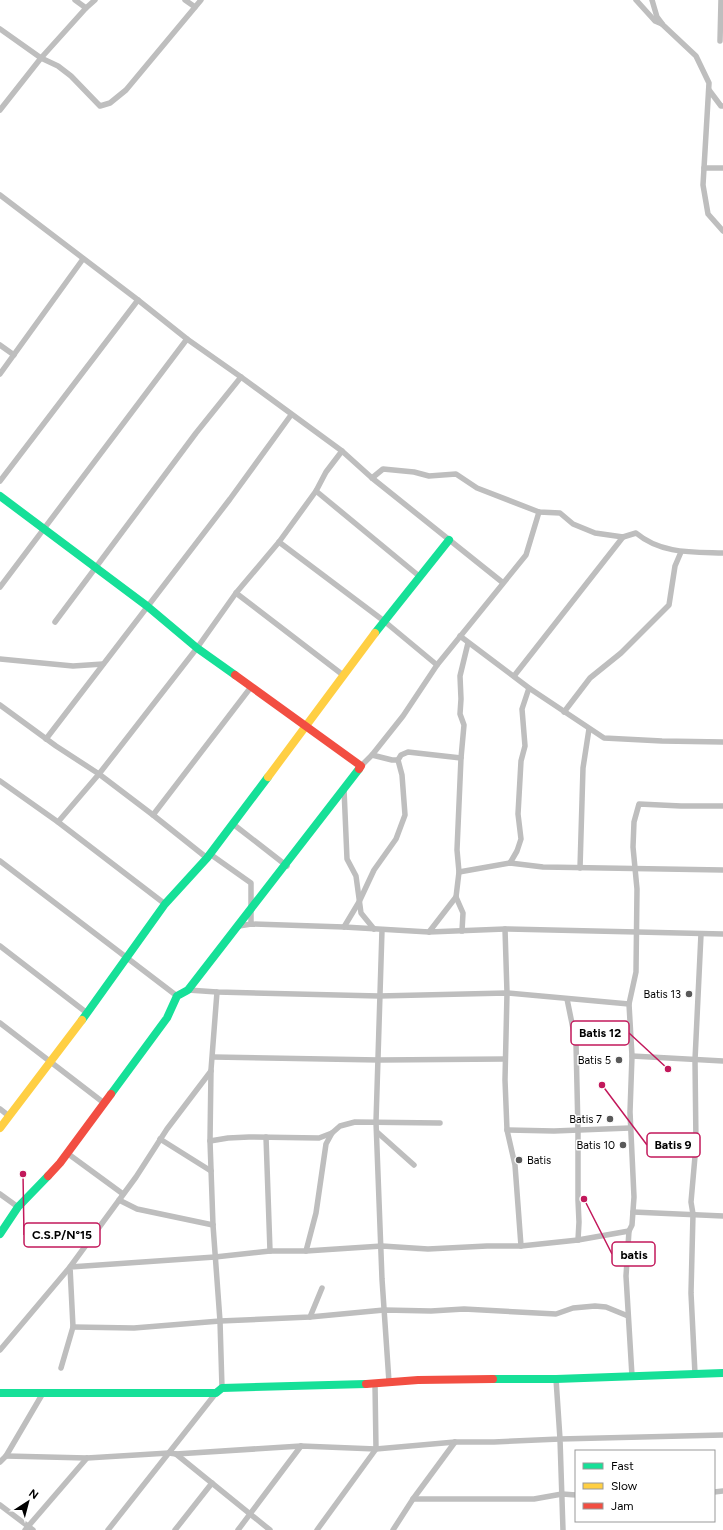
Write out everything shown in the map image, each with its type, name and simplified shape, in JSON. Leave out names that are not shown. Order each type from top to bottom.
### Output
[{"type":"street","points":[[75,0],[86,8]]},
{"type":"street","points":[[0,110],[41,58],[95,0]]},
{"type":"street","points":[[185,0],[195,7]]},
{"type":"street","points":[[0,29],[41,58],[58,66],[71,76],[100,106],[110,103],[126,90],[201,0]]},
{"type":"street","points":[[636,0],[655,21],[663,25]]},
{"type":"street","points":[[652,0],[657,16],[663,25],[696,56],[709,83],[703,185],[708,214],[723,231]]},
{"type":"street","points":[[720,41],[721,0]]},
{"type":"street","points":[[708,90],[721,106],[723,106]]},
{"type":"street","points":[[704,168],[723,168]]},
{"type":"street","points":[[0,194],[187,339],[241,376],[342,451],[372,478],[502,582]]},
{"type":"street","points":[[0,374],[83,259]]},
{"type":"street","points":[[0,481],[138,300]]},
{"type":"street","points":[[0,587],[187,339]]},
{"type":"street","points":[[0,345],[14,355]]},
{"type":"street","points":[[55,622],[241,376]]},
{"type":"street","points":[[46,739],[292,415]]},
{"type":"street","points":[[58,822],[99,774],[197,648],[236,593],[279,542],[316,491],[326,472],[342,451]]},
{"type":"street","points":[[372,478],[383,469],[414,472],[429,476],[456,474],[477,488],[538,512],[560,513],[573,524],[595,533],[623,537],[636,533],[656,546],[681,552],[723,553]]},
{"type":"street","points":[[316,491],[419,576]]},
{"type":"street","points":[[0,496],[147,606],[197,648],[361,766]]},
{"type":"street","points":[[0,1234],[18,1207],[60,1163],[167,1018],[177,996],[188,990],[251,911],[361,766],[372,755],[403,716],[437,665],[502,582],[526,555],[538,512]]},
{"type":"street","points":[[514,676],[623,537]]},
{"type":"street","points":[[0,1128],[87,1013],[124,958],[165,904],[209,856],[384,621],[449,540]]},
{"type":"street","points":[[279,542],[384,621],[437,665]]},
{"type":"street","points":[[709,552],[723,550]]},
{"type":"street","points":[[564,712],[590,678],[621,653],[669,605],[675,566],[681,552]]},
{"type":"street","points":[[236,593],[343,675]]},
{"type":"street","points":[[460,636],[529,688],[604,738],[723,742]]},
{"type":"street","points":[[462,931],[463,913],[456,897],[459,872],[457,850],[464,725],[460,714],[462,699],[460,676],[468,643]]},
{"type":"street","points":[[0,659],[73,666],[103,664]]},
{"type":"street","points":[[153,815],[252,687]]},
{"type":"street","points":[[510,863],[521,840],[518,814],[521,761],[525,746],[522,709],[529,688]]},
{"type":"street","points":[[0,705],[46,739],[99,774],[209,856],[251,883],[250,924]]},
{"type":"street","points":[[580,868],[583,768],[589,729]]},
{"type":"street","points":[[372,755],[392,760],[398,760],[401,756],[408,752],[461,758]]},
{"type":"street","points":[[344,927],[359,902],[374,870],[396,839],[405,815],[402,775],[398,760]]},
{"type":"street","points":[[0,781],[58,822],[165,904]]},
{"type":"street","points":[[344,788],[347,859],[356,876],[361,913],[374,929]]},
{"type":"street","points":[[632,1376],[626,1276],[629,1231],[632,1225],[633,1212],[633,1178],[630,1128],[632,1056],[629,1004],[636,972],[637,889],[633,847],[634,822],[638,804],[723,806]]},
{"type":"street","points":[[233,824],[286,866]]},
{"type":"street","points":[[0,861],[124,958],[177,996]]},
{"type":"street","points":[[459,872],[510,863],[543,867],[723,870]]},
{"type":"street","points":[[429,932],[456,897]]},
{"type":"street","points":[[239,926],[250,924],[429,932],[505,929],[723,934]]},
{"type":"street","points":[[505,929],[507,993],[505,1059],[507,1130],[515,1165],[521,1246]]},
{"type":"street","points":[[382,930],[376,1122],[384,1310],[389,1382]]},
{"type":"street","points":[[695,1374],[691,1293],[693,1214],[691,1202],[696,1146],[695,1060],[701,934]]},
{"type":"street","points":[[0,946],[87,1013]]},
{"type":"street","points":[[188,990],[379,996],[507,993],[629,1004]]},
{"type":"street","points":[[108,1530],[219,1390],[220,1321],[213,1226],[210,1141],[211,1070],[217,992]]},
{"type":"street","points":[[567,999],[576,1042],[578,1240]]},
{"type":"street","points":[[0,1023],[104,1103]]},
{"type":"street","points":[[632,1056],[723,1061]]},
{"type":"street","points":[[213,1057],[378,1060],[505,1059]]},
{"type":"street","points":[[0,1350],[70,1267],[119,1200],[160,1139],[211,1070]]},
{"type":"street","points":[[0,1110],[9,1116]]},
{"type":"street","points":[[210,1141],[228,1138],[319,1138],[332,1133],[340,1126],[356,1122],[440,1123]]},
{"type":"street","points":[[507,1130],[578,1131],[630,1128]]},
{"type":"street","points":[[377,1132],[414,1165]]},
{"type":"street","points":[[306,1251],[316,1213],[326,1144],[332,1133]]},
{"type":"street","points":[[266,1137],[270,1251]]},
{"type":"street","points":[[160,1139],[211,1170]]},
{"type":"street","points":[[67,1153],[123,1194]]},
{"type":"street","points":[[0,1194],[18,1207]]},
{"type":"street","points":[[119,1200],[138,1209],[213,1226]]},
{"type":"street","points":[[633,1212],[723,1216]]},
{"type":"street","points":[[70,1267],[215,1257],[270,1251],[306,1251],[382,1246],[428,1249],[521,1246],[578,1240],[629,1231]]},
{"type":"street","points":[[61,1368],[73,1327],[70,1267]]},
{"type":"street","points":[[310,1317],[322,1288]]},
{"type":"street","points":[[73,1327],[134,1328],[220,1321],[310,1317],[384,1310],[464,1310],[556,1314],[572,1308],[595,1306],[606,1307],[628,1316]]},
{"type":"street","points":[[0,1393],[219,1390],[351,1382],[375,1384],[389,1382],[556,1379],[723,1373]]},
{"type":"street","points":[[556,1379],[564,1530]]},
{"type":"street","points":[[317,1530],[376,1449],[375,1384]]},
{"type":"street","points":[[0,1462],[6,1456],[43,1393]]},
{"type":"street","points":[[6,1456],[87,1458],[301,1446],[376,1449],[455,1442],[723,1436]]},
{"type":"street","points":[[393,1530],[413,1498],[455,1442]]},
{"type":"street","points":[[238,1530],[249,1513],[301,1446]]},
{"type":"street","points":[[176,1454],[270,1530]]},
{"type":"street","points":[[0,1505],[29,1529],[87,1458]]},
{"type":"street","points":[[175,1530],[212,1483]]},
{"type":"street","points":[[413,1498],[534,1499],[562,1494],[575,1495]]},
{"type":"traffic: fast","points":[[0,496],[147,606],[197,648],[235,675]]},
{"type":"traffic: fast","points":[[375,633],[449,540]]},
{"type":"traffic: fast","points":[[111,1094],[167,1018],[177,996],[188,990],[359,769]]},
{"type":"traffic: fast","points":[[82,1020],[165,904],[207,858],[268,777]]},
{"type":"traffic: fast","points":[[0,1234],[18,1207],[48,1176]]},
{"type":"traffic: fast","points":[[493,1379],[556,1379],[723,1373]]},
{"type":"traffic: fast","points":[[0,1393],[216,1393],[222,1388],[366,1384]]},
{"type":"traffic: slow","points":[[268,777],[375,633]]},
{"type":"traffic: slow","points":[[0,1128],[82,1020]]},
{"type":"traffic: jam","points":[[235,675],[361,766],[359,769]]},
{"type":"traffic: jam","points":[[48,1176],[60,1163],[111,1094]]},
{"type":"traffic: jam","points":[[366,1384],[418,1380],[493,1379]]},
{"type":"place","name":"Batis 13","points":[[689,994]]},
{"type":"place","name":"Batis 5","points":[[619,1060]]},
{"type":"place","name":"Batis 12","points":[[668,1069]]},
{"type":"place","name":"Batis 9","points":[[602,1085]]},
{"type":"place","name":"Batis 7","points":[[610,1119]]},
{"type":"place","name":"Batis 10","points":[[623,1145]]},
{"type":"place","name":"Batis","points":[[519,1160]]},
{"type":"place","name":"C.S.P/N°15","points":[[23,1174]]},
{"type":"place","name":"batis","points":[[584,1199]]}]
